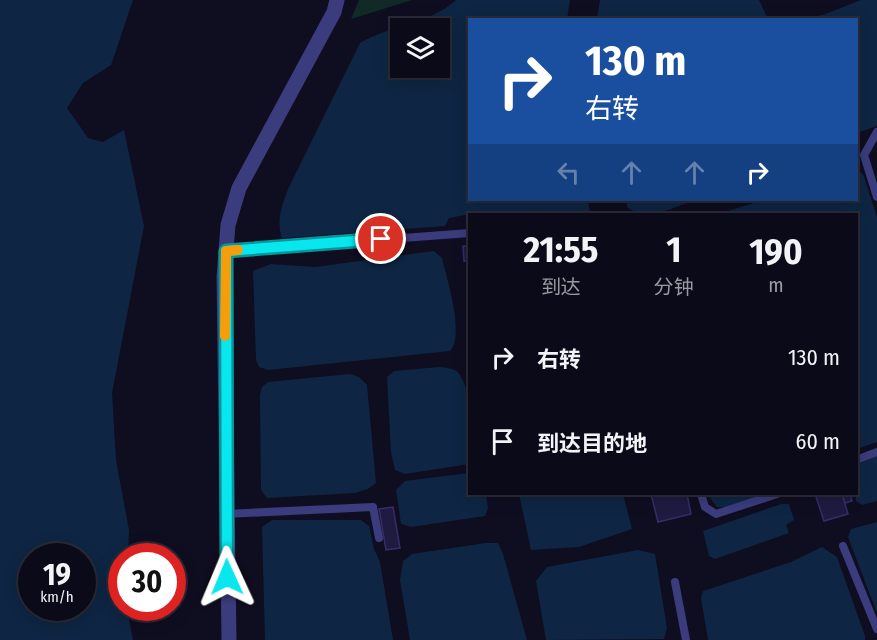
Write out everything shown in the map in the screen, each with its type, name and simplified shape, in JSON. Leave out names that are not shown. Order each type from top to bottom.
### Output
[{"type":"street","points":[[229,640],[225,514],[228,225],[239,189],[334,12],[336,0]]},
{"type":"lane","points":[[877,132],[864,155],[877,197]]},
{"type":"lane","points":[[226,251],[468,233]]},
{"type":"lane","points":[[858,459],[877,452]]},
{"type":"lane","points":[[701,495],[705,507],[716,514],[774,495]]},
{"type":"lane","points":[[225,514],[373,507],[380,538]]},
{"type":"lane","points":[[843,546],[877,629]]},
{"type":"lane","points":[[675,582],[686,640]]},
{"type":"green space","points":[[359,0],[412,0],[351,19]]},
{"type":"water","points":[[0,0],[133,0],[111,65],[83,83],[67,108],[88,138],[103,142],[124,130],[144,226],[112,393],[116,460],[129,530],[128,543],[108,543],[108,621],[129,621],[133,640],[0,640]]},
{"type":"water","points":[[456,0],[570,0],[567,18],[468,18],[468,201],[588,201],[590,213],[468,213],[449,218],[445,226],[282,238],[280,219],[288,189],[360,43],[390,30],[390,78],[450,78],[450,18],[424,18],[446,8]]},
{"type":"water","points":[[600,0],[759,0],[768,18],[597,18]]},
{"type":"water","points":[[861,0],[877,0],[877,126],[858,133],[858,18],[804,18],[823,15]]},
{"type":"water","points":[[858,171],[863,174],[877,217],[877,442],[858,449],[858,213],[722,213],[760,201],[858,201]]},
{"type":"water","points":[[626,201],[692,201],[656,213],[639,213],[627,207]]},
{"type":"water","points":[[434,251],[442,258],[454,306],[456,332],[450,351],[268,370],[259,367],[256,360],[253,271],[271,264],[315,267]]},
{"type":"water","points":[[439,367],[451,369],[460,375],[468,400],[468,464],[405,474],[395,470],[391,452],[387,377],[394,371]]},
{"type":"water","points":[[350,374],[359,377],[367,385],[376,483],[368,489],[355,493],[267,498],[261,490],[260,395],[262,387],[268,382]]},
{"type":"water","points":[[877,456],[877,501],[862,505],[856,501],[858,464]]},
{"type":"water","points":[[468,473],[468,495],[486,495],[488,508],[485,516],[411,527],[401,524],[396,490],[405,481]]},
{"type":"water","points":[[519,495],[623,495],[632,529],[579,547],[531,550]]},
{"type":"water","points":[[708,495],[761,495],[726,507],[717,507]]},
{"type":"water","points":[[781,504],[789,504],[794,520],[786,525],[789,533],[715,559],[709,556],[703,531]]},
{"type":"water","points":[[272,520],[361,520],[369,526],[374,549],[380,562],[393,640],[265,640],[262,527]]},
{"type":"water","points":[[877,522],[877,613],[848,537],[851,529]]},
{"type":"water","points":[[498,543],[503,554],[527,640],[410,640],[400,580],[403,561],[412,554]]},
{"type":"water","points":[[822,547],[837,557],[865,640],[708,640],[701,598],[703,591],[791,562]]},
{"type":"water","points":[[638,550],[655,554],[667,628],[664,639],[546,640],[536,581],[547,567]]},
{"type":"building","points":[[463,246],[468,246],[468,260],[464,261]]},
{"type":"building","points":[[651,495],[687,495],[691,514],[658,522]]},
{"type":"building","points":[[815,495],[842,495],[848,514],[824,521]]},
{"type":"building","points":[[842,495],[850,495],[852,501],[845,503]]},
{"type":"building","points":[[393,507],[400,548],[386,550],[379,509]]},
{"type":"slow traffic","points":[[225,336],[226,251],[238,250]]},
{"type":"route","points":[[227,577],[224,277],[226,251],[381,239]]}]
